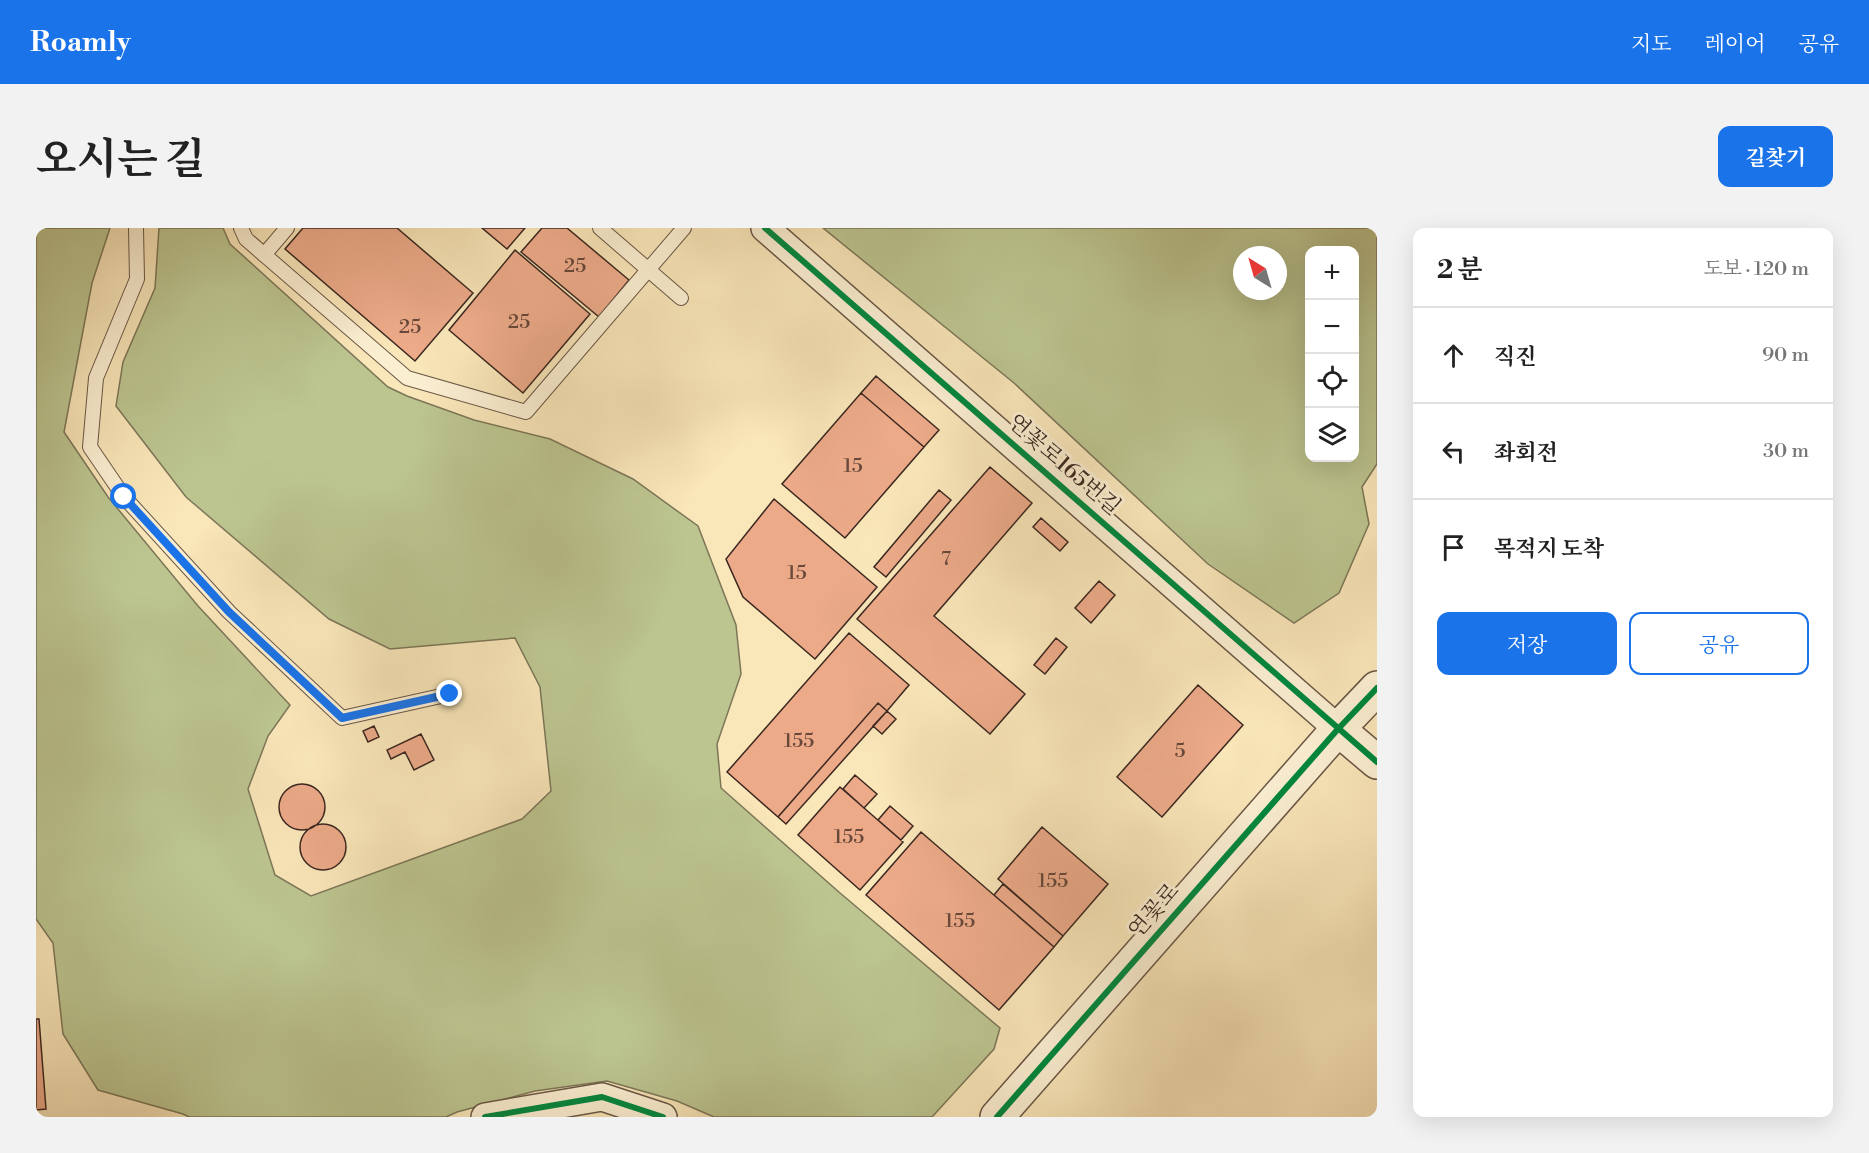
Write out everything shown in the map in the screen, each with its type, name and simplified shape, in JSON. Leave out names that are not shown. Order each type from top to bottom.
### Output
[{"type":"street","name":"연꽃로165번길","points":[[765,228],[1338,729]]},
{"type":"street","name":"연꽃로","points":[[997,1117],[1338,729],[1377,688]]},
{"type":"street","points":[[1338,729],[1377,762]]},
{"type":"street","points":[[485,1117],[602,1097],[663,1117]]},
{"type":"lane","points":[[136,228],[137,279],[96,378],[90,447],[124,497],[229,612],[342,718],[450,694]]},
{"type":"lane","points":[[241,228],[246,239],[407,378],[526,412],[684,228]]},
{"type":"lane","points":[[264,255],[287,228]]},
{"type":"lane","points":[[600,228],[681,298]]},
{"type":"green space","points":[[36,228],[110,228],[92,283],[64,432],[108,497],[198,606],[290,705],[268,736],[248,789],[275,875],[311,896],[522,819],[551,791],[540,687],[515,638],[390,649],[329,619],[186,497],[116,406],[123,362],[155,288],[159,228],[223,228],[230,244],[388,387],[474,420],[550,439],[633,479],[698,526],[736,625],[741,674],[717,744],[721,788],[840,893],[1000,1028],[994,1049],[932,1117],[714,1117],[677,1101],[607,1081],[535,1091],[446,1117],[189,1117],[98,1090],[63,1034],[53,943],[36,919]]},
{"type":"green space","points":[[823,228],[1377,228],[1377,464],[1362,487],[1369,524],[1339,593],[1294,623],[1208,564],[1014,383]]},
{"type":"building","points":[[303,228],[397,228],[473,293],[415,361],[285,249]]},
{"type":"building","points":[[482,228],[525,228],[507,249]]},
{"type":"building","points":[[542,228],[567,228],[629,280],[599,317],[521,252]]},
{"type":"building","points":[[515,250],[590,314],[523,393],[449,330]]},
{"type":"building","points":[[876,376],[939,430],[924,447],[861,393]]},
{"type":"building","points":[[861,393],[924,447],[845,538],[782,484]]},
{"type":"building","points":[[990,467],[1032,503],[934,616],[1025,694],[990,734],[857,619]]},
{"type":"building","points":[[939,490],[951,500],[886,577],[874,567]]},
{"type":"building","points":[[774,499],[877,587],[815,659],[743,597],[726,559]]},
{"type":"building","points":[[1041,518],[1068,542],[1060,551],[1033,527]]},
{"type":"building","points":[[1099,581],[1115,595],[1091,623],[1075,608]]},
{"type":"building","points":[[849,633],[909,685],[887,711],[878,703],[778,817],[727,772]]},
{"type":"building","points":[[1056,638],[1067,647],[1045,674],[1034,665]]},
{"type":"building","points":[[1198,685],[1243,725],[1162,817],[1117,777]]},
{"type":"building","points":[[878,703],[887,711],[786,824],[778,817]]},
{"type":"building","points":[[887,711],[896,719],[882,734],[873,726]]},
{"type":"building","points":[[374,726],[379,737],[368,742],[363,731]]},
{"type":"building","points":[[421,734],[434,760],[414,770],[405,752],[391,759],[387,750]]},
{"type":"building","points":[[855,775],[877,794],[864,808],[843,789]]},
{"type":"building","points":[[302,784],[318,791],[325,807],[318,823],[302,830],[286,823],[279,807],[286,791]]},
{"type":"building","points":[[840,787],[903,842],[860,890],[798,835]]},
{"type":"building","points":[[890,806],[913,826],[901,840],[878,820]]},
{"type":"building","points":[[323,824],[339,831],[346,847],[339,863],[323,870],[307,863],[300,847],[307,831]]},
{"type":"building","points":[[1042,827],[1108,884],[1063,936],[998,879]]},
{"type":"building","points":[[921,832],[1054,947],[999,1010],[866,895]]},
{"type":"building","points":[[1003,884],[1063,936],[1054,947],[994,895]]},
{"type":"building","points":[[36,1019],[39,1019],[46,1109],[36,1110]]},
{"type":"cycle path","points":[[765,228],[1377,762]]},
{"type":"cycle path","points":[[997,1117],[1338,729],[1377,688]]},
{"type":"cycle path","points":[[485,1117],[602,1097],[663,1117]]},
{"type":"route","points":[[124,497],[229,612],[342,718],[450,694]]}]
